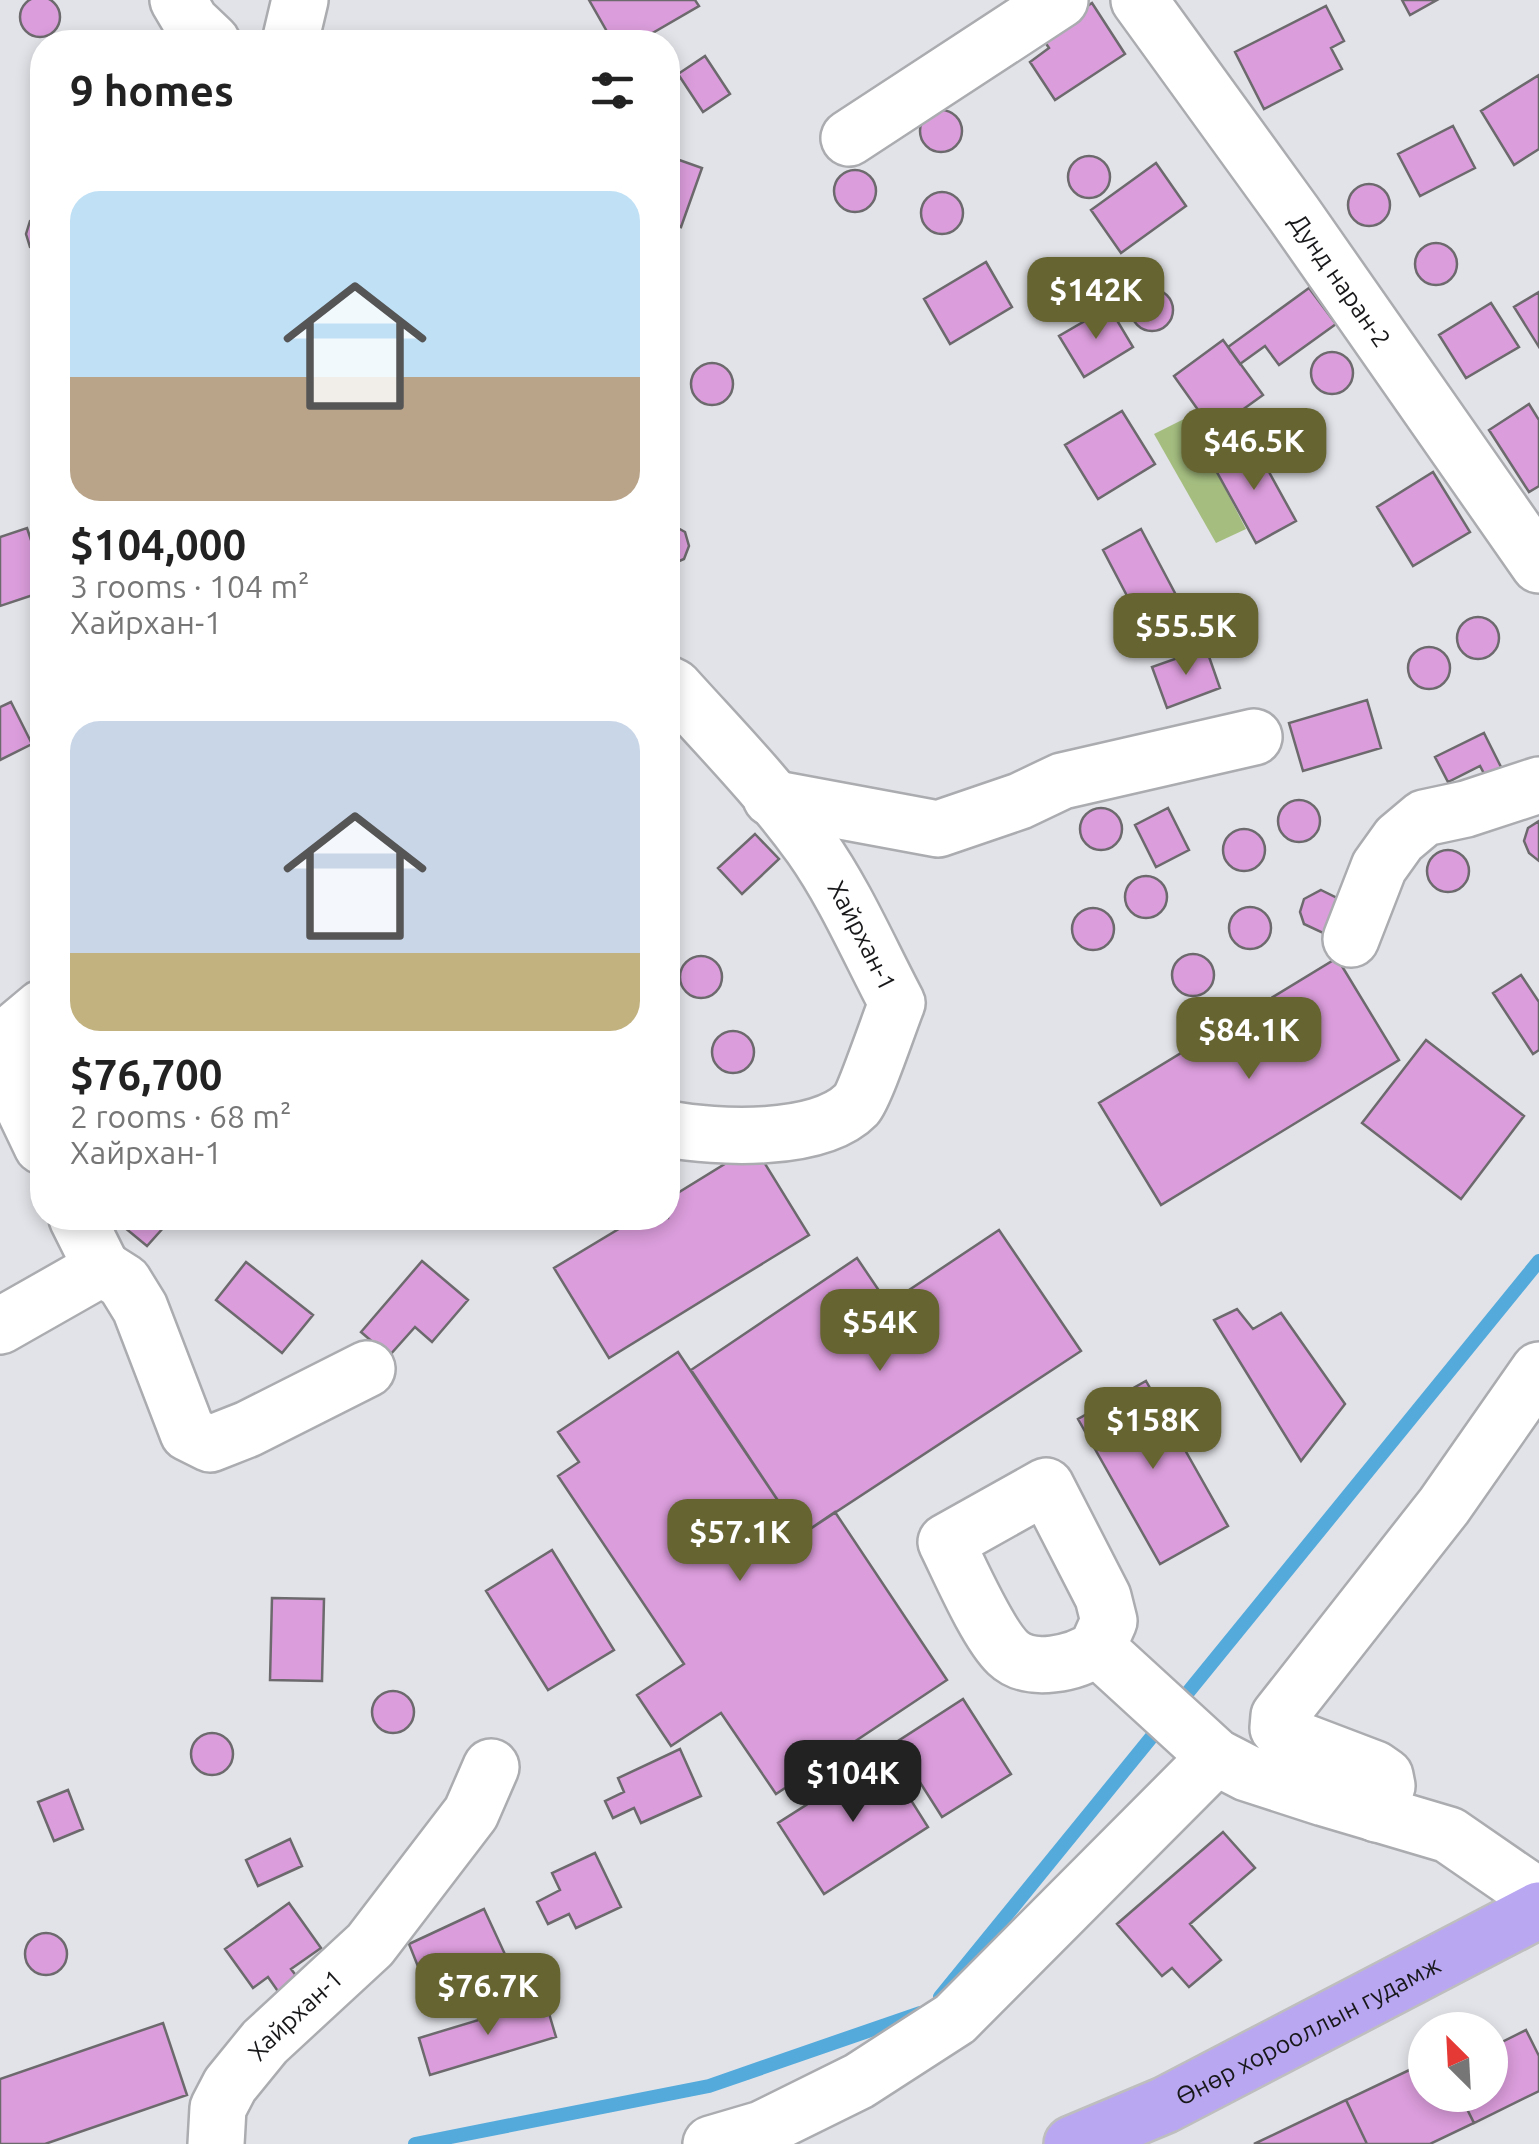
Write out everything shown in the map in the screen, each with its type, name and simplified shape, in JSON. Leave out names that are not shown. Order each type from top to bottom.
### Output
[{"type":"main road","name":"Өнөр хорооллын гудамж","points":[[1072,2144],[1165,2105],[1539,1910]]},
{"type":"street","points":[[178,0],[199,30]]},
{"type":"street","points":[[293,30],[300,0]]},
{"type":"street","points":[[849,138],[1060,0]]},
{"type":"street","name":"Дунд наран-2","points":[[1139,0],[1539,564]]},
{"type":"street","name":"Хайрхан-1","points":[[680,694],[811,846],[896,1003],[857,1104],[812,1130],[709,1136],[680,1132]]},
{"type":"street","points":[[771,798],[938,829],[1020,802],[1062,782],[1254,737]]},
{"type":"street","points":[[1352,939],[1379,867],[1398,839],[1424,818],[1539,785]]},
{"type":"street","points":[[30,1018],[6,1038],[8,1075],[30,1121]]},
{"type":"street","points":[[83,1230],[102,1268],[124,1282],[140,1308],[188,1433],[210,1444],[367,1369]]},
{"type":"street","points":[[0,1326],[102,1268]]},
{"type":"street","points":[[1377,1814],[1387,1786],[1385,1776],[1283,1734],[1278,1728],[1279,1716],[1444,1506],[1539,1370]]},
{"type":"street","points":[[1111,1661],[1211,1753],[1247,1772],[1449,1835],[1539,1897]]},
{"type":"street","points":[[712,2144],[762,2129],[858,2081],[955,2019],[1211,1753]]},
{"type":"street","name":"Хайрхан-1","points":[[216,2136],[218,2108],[230,2085],[264,2042],[370,1944],[471,1814],[491,1767]]},
{"type":"green space","points":[[1188,417],[1246,529],[1216,543],[1154,434]]},
{"type":"building","points":[[31,-1],[49,-1],[59,9],[59,25],[55,30],[30,30],[30,34],[21,25],[21,9]]},
{"type":"building","points":[[589,0],[695,0],[699,6],[658,30],[606,30]]},
{"type":"building","points":[[1402,0],[1437,0],[1410,15]]},
{"type":"building","points":[[1092,3],[1125,54],[1055,100],[1030,62],[1049,48],[1041,36]]},
{"type":"building","points":[[1326,6],[1344,41],[1331,48],[1342,69],[1264,109],[1235,52]]},
{"type":"building","points":[[705,56],[730,94],[703,112],[680,73]]},
{"type":"building","points":[[1539,75],[1539,149],[1514,165],[1481,111]]},
{"type":"building","points":[[941,110],[956,116],[962,131],[956,146],[941,152],[926,146],[920,131],[926,116]]},
{"type":"building","points":[[1453,126],[1475,168],[1420,196],[1398,154]]},
{"type":"building","points":[[1089,156],[1104,162],[1110,177],[1104,192],[1089,198],[1074,192],[1068,177],[1074,162]]},
{"type":"building","points":[[680,160],[702,168],[680,227]]},
{"type":"building","points":[[1156,163],[1186,206],[1121,253],[1091,210]]},
{"type":"building","points":[[855,170],[870,176],[876,191],[870,206],[855,212],[840,206],[834,191],[840,176]]},
{"type":"building","points":[[1369,184],[1384,190],[1390,205],[1384,220],[1369,226],[1354,220],[1348,205],[1354,190]]},
{"type":"building","points":[[942,192],[957,198],[963,213],[957,228],[942,234],[927,228],[921,213],[927,198]]},
{"type":"building","points":[[1436,243],[1451,249],[1457,264],[1451,279],[1436,285],[1421,279],[1415,264],[1421,249]]},
{"type":"building","points":[[986,262],[1012,307],[950,344],[924,299]]},
{"type":"building","points":[[1309,288],[1336,324],[1279,365],[1265,346],[1240,364],[1228,347]]},
{"type":"building","points":[[1152,289],[1167,295],[1173,310],[1167,325],[1152,331],[1137,325],[1131,310],[1137,295]]},
{"type":"building","points":[[1539,292],[1539,347],[1514,307]]},
{"type":"building","points":[[1491,303],[1519,347],[1466,378],[1439,335]]},
{"type":"building","points":[[1109,307],[1133,347],[1084,377],[1059,336]]},
{"type":"building","points":[[1223,340],[1263,395],[1213,431],[1174,376]]},
{"type":"building","points":[[1332,352],[1347,358],[1353,373],[1347,388],[1332,394],[1317,388],[1311,373],[1317,358]]},
{"type":"building","points":[[712,363],[727,369],[733,384],[727,399],[712,405],[697,399],[691,384],[697,369]]},
{"type":"building","points":[[1529,404],[1539,420],[1539,486],[1529,492],[1489,430]]},
{"type":"building","points":[[1122,411],[1155,464],[1098,499],[1065,445]]},
{"type":"building","points":[[1253,443],[1296,521],[1256,543],[1213,465]]},
{"type":"building","points":[[1433,472],[1470,532],[1413,566],[1377,507]]},
{"type":"building","points":[[27,528],[30,596],[0,606],[0,537]]},
{"type":"building","points":[[680,529],[685,532],[689,546],[680,560]]},
{"type":"building","points":[[1141,529],[1185,612],[1146,632],[1103,550]]},
{"type":"building","points":[[1478,617],[1493,623],[1499,638],[1493,653],[1478,659],[1463,653],[1457,638],[1463,623]]},
{"type":"building","points":[[1429,647],[1444,653],[1450,668],[1444,683],[1429,689],[1414,683],[1408,668],[1414,653]]},
{"type":"building","points":[[1206,648],[1220,688],[1167,708],[1152,667]]},
{"type":"building","points":[[1367,700],[1381,748],[1303,771],[1289,723]]},
{"type":"building","points":[[11,702],[30,745],[0,760],[0,707]]},
{"type":"building","points":[[1484,733],[1505,775],[1489,783],[1480,766],[1448,782],[1435,757]]},
{"type":"building","points":[[1299,800],[1314,806],[1320,821],[1314,836],[1299,842],[1284,836],[1278,821],[1284,806]]},
{"type":"building","points":[[1101,808],[1116,814],[1122,829],[1116,844],[1101,850],[1086,844],[1080,829],[1086,814]]},
{"type":"building","points":[[1168,808],[1189,850],[1156,867],[1135,825]]},
{"type":"building","points":[[1539,821],[1539,861],[1529,853],[1524,841],[1528,828]]},
{"type":"building","points":[[1244,829],[1259,835],[1265,850],[1259,865],[1244,871],[1229,865],[1223,850],[1229,835]]},
{"type":"building","points":[[755,834],[779,859],[742,894],[718,868]]},
{"type":"building","points":[[1448,850],[1463,856],[1469,871],[1463,886],[1448,892],[1433,886],[1427,871],[1433,856]]},
{"type":"building","points":[[1146,876],[1161,882],[1167,897],[1161,912],[1146,918],[1131,912],[1125,897],[1131,882]]},
{"type":"building","points":[[1321,890],[1339,899],[1330,930],[1323,933],[1304,924],[1300,912],[1304,899]]},
{"type":"building","points":[[1250,907],[1265,913],[1271,928],[1265,943],[1250,949],[1235,943],[1229,928],[1235,913]]},
{"type":"building","points":[[1093,908],[1108,914],[1114,929],[1108,944],[1093,950],[1078,944],[1072,929],[1078,914]]},
{"type":"building","points":[[1193,954],[1208,960],[1214,975],[1208,990],[1193,996],[1178,990],[1172,975],[1178,960]]},
{"type":"building","points":[[701,956],[716,962],[722,977],[716,992],[701,998],[686,992],[680,977],[686,962]]},
{"type":"building","points":[[1337,958],[1399,1060],[1161,1205],[1099,1103]]},
{"type":"building","points":[[1521,975],[1539,1002],[1539,1050],[1533,1054],[1493,993]]},
{"type":"building","points":[[733,1031],[748,1037],[754,1052],[748,1067],[733,1073],[718,1067],[712,1052],[718,1037]]},
{"type":"building","points":[[1426,1040],[1524,1116],[1461,1199],[1362,1123]]},
{"type":"building","points":[[754,1146],[809,1235],[609,1358],[554,1268],[617,1230],[680,1230],[680,1192]]},
{"type":"building","points":[[128,1230],[161,1230],[147,1246]]},
{"type":"building","points":[[999,1230],[1081,1351],[801,1535],[691,1370],[857,1258],[888,1304]]},
{"type":"building","points":[[422,1261],[468,1300],[432,1342],[415,1327],[389,1356],[361,1332]]},
{"type":"building","points":[[246,1262],[313,1315],[282,1353],[216,1300]]},
{"type":"building","points":[[1237,1309],[1253,1329],[1281,1313],[1345,1404],[1301,1461],[1214,1320]]},
{"type":"building","points":[[678,1352],[801,1535],[835,1512],[947,1680],[776,1794],[721,1713],[671,1746],[637,1695],[684,1664],[558,1476],[579,1462],[558,1432]]},
{"type":"building","points":[[1146,1381],[1228,1526],[1160,1564],[1078,1419]]},
{"type":"building","points":[[552,1550],[614,1650],[548,1690],[486,1591]]},
{"type":"building","points":[[272,1598],[324,1599],[322,1681],[270,1680]]},
{"type":"building","points":[[393,1691],[408,1697],[414,1712],[408,1727],[393,1733],[378,1727],[372,1712],[378,1697]]},
{"type":"building","points":[[963,1699],[1011,1774],[942,1817],[895,1743]]},
{"type":"building","points":[[212,1733],[227,1739],[233,1754],[227,1769],[212,1775],[197,1769],[191,1754],[197,1739]]},
{"type":"building","points":[[680,1749],[701,1796],[641,1823],[634,1808],[613,1818],[605,1801],[624,1792],[618,1778]]},
{"type":"building","points":[[883,1756],[928,1827],[824,1894],[778,1823]]},
{"type":"building","points":[[68,1790],[83,1829],[54,1841],[38,1802]]},
{"type":"building","points":[[1223,1832],[1255,1868],[1190,1924],[1221,1960],[1189,1987],[1172,1968],[1162,1976],[1117,1924]]},
{"type":"building","points":[[290,1839],[302,1866],[258,1886],[246,1860]]},
{"type":"building","points":[[595,1853],[621,1907],[576,1928],[569,1914],[548,1924],[537,1902],[560,1890],[552,1873]]},
{"type":"building","points":[[289,1903],[321,1948],[291,1969],[304,1986],[284,2000],[268,1977],[253,1988],[225,1949]]},
{"type":"building","points":[[484,1909],[509,1963],[431,1999],[409,1944]]},
{"type":"building","points":[[46,1933],[61,1939],[67,1954],[61,1969],[46,1975],[31,1969],[25,1954],[31,1939]]},
{"type":"building","points":[[545,2000],[556,2037],[430,2075],[419,2038]]},
{"type":"building","points":[[163,2023],[187,2095],[45,2144],[0,2144],[0,2079]]},
{"type":"building","points":[[1526,2030],[1539,2056],[1539,2091],[1508,2106],[1508,2039]]},
{"type":"building","points":[[1408,2071],[1408,2112],[1468,2112],[1474,2123],[1430,2144],[1367,2144],[1346,2100]]},
{"type":"building","points":[[1346,2100],[1367,2144],[1254,2144]]},
{"type":"building","points":[[1468,2112],[1496,2112],[1474,2123]]},
{"type":"waterway","points":[[1176,1707],[1539,1261]]},
{"type":"waterway","points":[[940,1997],[1163,1723]]},
{"type":"waterway","points":[[415,2144],[709,2086],[920,2013]]}]
